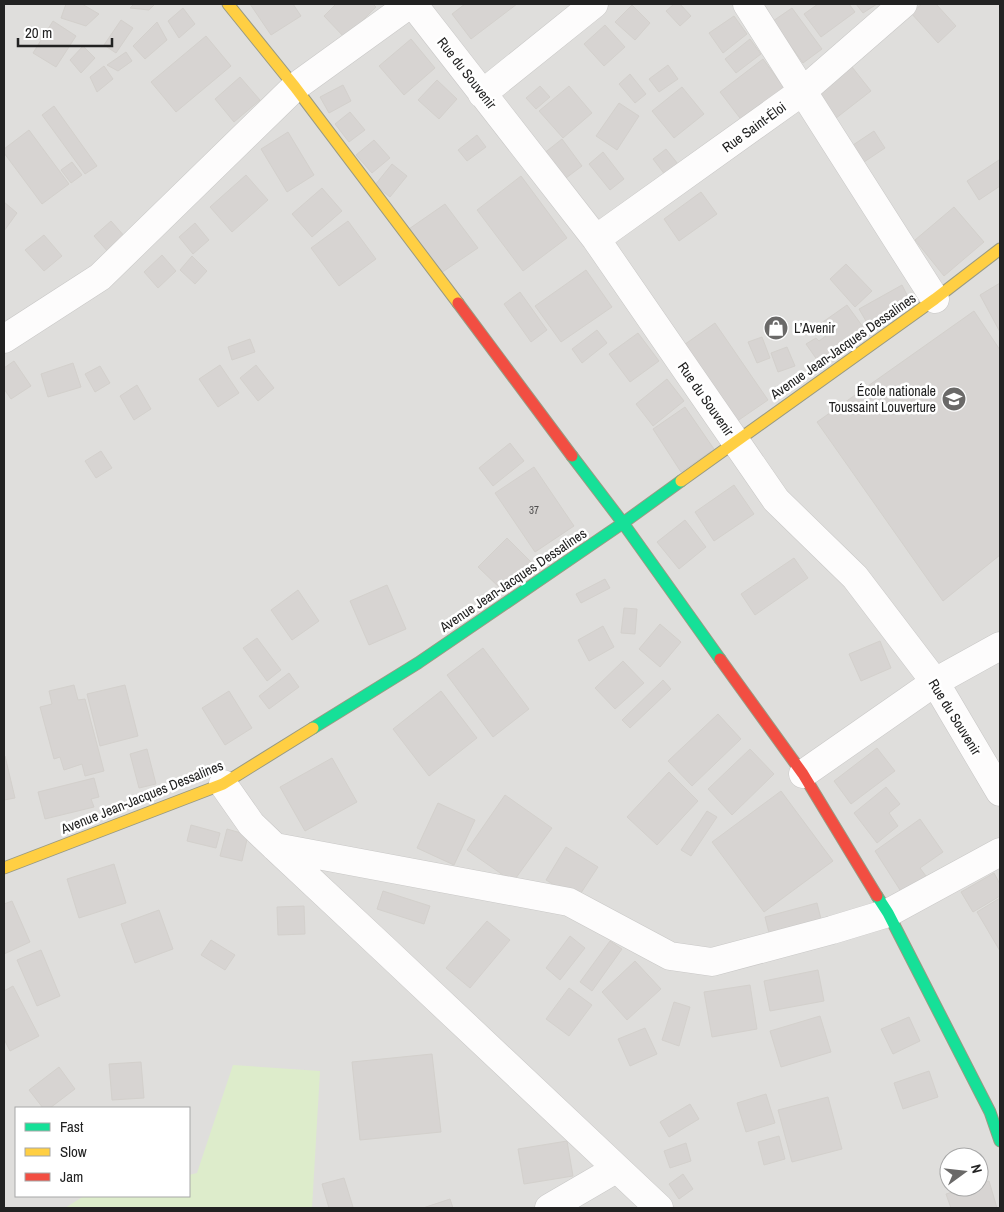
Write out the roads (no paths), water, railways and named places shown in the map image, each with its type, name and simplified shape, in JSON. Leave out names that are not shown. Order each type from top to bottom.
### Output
[{"type":"street","points":[[228,4],[295,87],[623,523],[803,774],[888,913],[990,1112],[1000,1141]]},
{"type":"street","points":[[4,339],[100,277],[295,87],[411,4]]},
{"type":"street","name":"Rue du Souvenir","points":[[411,4],[596,240],[776,500],[855,577],[935,682],[1000,792]]},
{"type":"street","points":[[482,94],[594,4]]},
{"type":"street","points":[[748,4],[935,298]]},
{"type":"street","name":"Rue Saint-Éloi","points":[[596,240],[803,91],[903,4]]},
{"type":"street","name":"Avenue Jean-Jacques Dessalines","points":[[4,868],[223,784],[418,663],[623,523],[1000,249]]},
{"type":"street","points":[[803,774],[935,682],[1000,646]]},
{"type":"street","points":[[223,784],[251,824],[274,847],[659,1208]]},
{"type":"street","points":[[274,847],[569,902],[670,956],[712,962],[888,913],[1000,852]]},
{"type":"street","points":[[549,1208],[616,1169]]},
{"type":"place","name":"L’Avenir","points":[[776,328]]},
{"type":"place","name":"École nationale Toussaint Louverture","points":[[954,399]]}]
